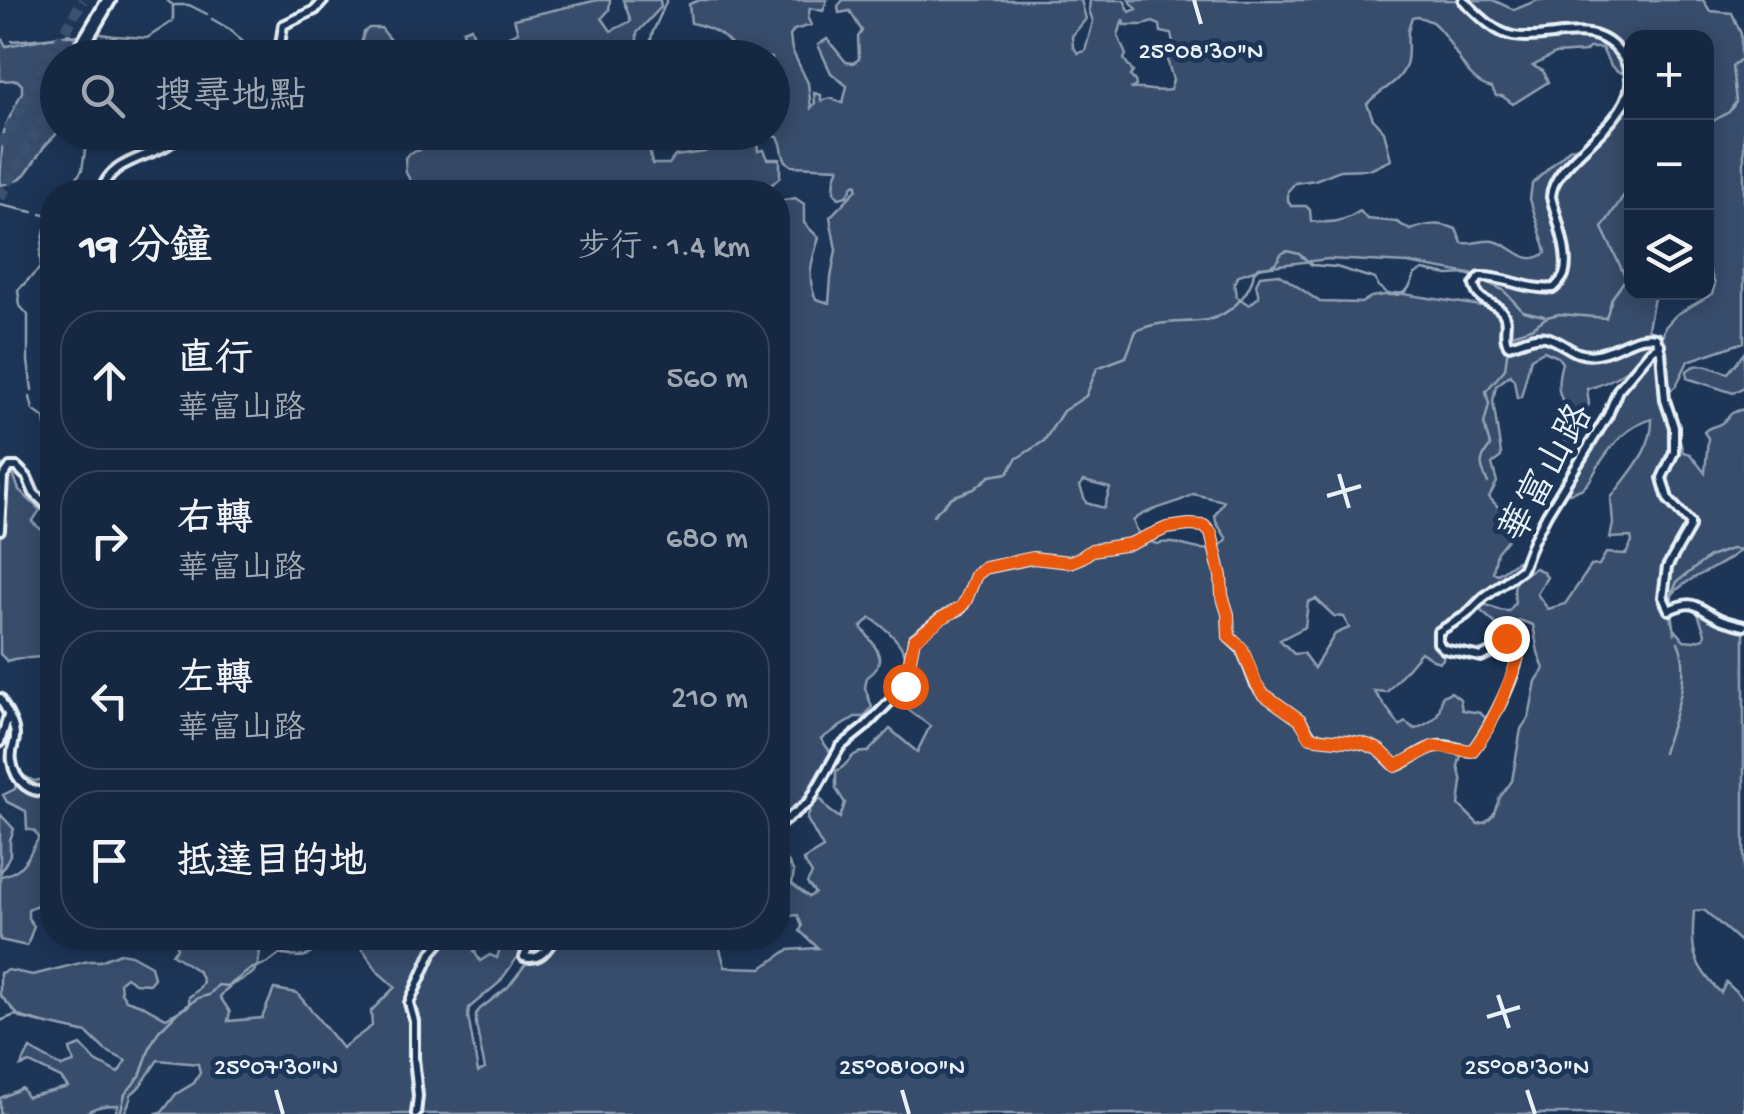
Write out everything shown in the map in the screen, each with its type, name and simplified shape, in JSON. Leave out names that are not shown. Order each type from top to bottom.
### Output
[{"type":"highway","points":[[85,40],[109,0]]},
{"type":"street","points":[[281,40],[283,25],[315,10],[324,0]]},
{"type":"street","points":[[1463,0],[1505,34],[1529,38],[1564,32],[1591,34],[1609,40],[1623,57],[1631,80],[1626,101],[1551,189],[1565,253],[1564,277],[1554,288],[1539,290],[1494,276],[1480,277],[1474,285],[1476,293],[1506,317],[1504,337],[1510,345],[1539,336],[1586,355],[1610,352],[1642,337],[1656,338],[1660,344],[1665,400],[1674,426],[1674,452],[1662,478],[1668,499],[1690,523],[1668,561],[1663,598],[1669,610],[1694,604],[1718,618],[1744,626]]},
{"type":"street","points":[[107,180],[117,169],[158,150]]},
{"type":"street","name":"華富山路","points":[[790,817],[809,802],[840,747],[905,686],[914,640],[960,608],[976,575],[985,568],[1032,558],[1070,562],[1092,550],[1122,546],[1167,528],[1189,525],[1204,526],[1211,533],[1229,637],[1242,648],[1262,693],[1300,720],[1310,737],[1372,747],[1396,766],[1434,746],[1472,751],[1496,714],[1521,646],[1518,638],[1510,636],[1481,657],[1444,650],[1438,643],[1438,632],[1466,615],[1522,569],[1532,541],[1608,415],[1618,390],[1660,344]]},
{"type":"street","points":[[0,530],[3,478],[10,468],[22,470],[40,499]]},
{"type":"street","points":[[0,698],[15,735],[12,761],[16,774],[40,793]]},
{"type":"street","points":[[0,742],[8,716]]},
{"type":"street","points":[[416,1114],[414,1021],[409,1003],[434,950]]},
{"type":"street","points":[[527,950],[524,957],[532,959],[545,950]]},
{"type":"shaded area","points":[[610,0],[609,10],[602,18],[611,31],[631,21],[623,0],[660,0],[661,7],[637,33],[637,40],[504,40],[518,32],[514,19]]},
{"type":"shaded area","points":[[700,0],[827,0],[823,11],[810,8],[811,25],[794,30],[790,36],[792,50],[808,83],[811,108],[814,93],[821,95],[821,101],[830,98],[843,103],[847,86],[831,73],[818,45],[827,39],[846,62],[859,59],[858,37],[862,31],[850,11],[839,13],[838,6],[843,0],[1081,0],[1086,19],[1072,36],[1078,53],[1085,51],[1093,21],[1090,0],[1124,0],[1130,12],[1137,9],[1129,0],[1493,0],[1514,10],[1538,0],[1703,0],[1710,11],[1732,13],[1744,55],[1744,342],[1688,361],[1676,386],[1664,395],[1683,452],[1690,454],[1705,473],[1708,438],[1704,432],[1744,409],[1744,552],[1739,551],[1692,579],[1667,601],[1673,627],[1684,640],[1704,638],[1698,614],[1712,608],[1732,623],[1744,621],[1744,945],[1704,910],[1694,911],[1693,937],[1695,956],[1711,983],[1721,993],[1726,982],[1744,999],[1744,1114],[421,1114],[411,1018],[412,1071],[418,1103],[411,1114],[155,1114],[194,1083],[200,1073],[198,1064],[158,1060],[130,1095],[124,1114],[115,1114],[118,1105],[85,1114],[0,1114],[0,1098],[22,1088],[27,1097],[68,1087],[61,1078],[30,1063],[21,1066],[30,1049],[62,1067],[74,1063],[70,1049],[81,1045],[96,1061],[118,1073],[126,1061],[105,1050],[87,1033],[21,1018],[0,995],[0,973],[8,970],[33,975],[120,953],[131,955],[151,966],[154,978],[149,984],[135,983],[126,977],[120,982],[121,992],[126,1000],[166,1018],[189,1006],[189,997],[203,982],[199,972],[172,954],[175,950],[260,950],[255,970],[220,997],[230,1012],[228,1021],[262,1018],[274,989],[297,993],[342,1048],[372,1026],[371,1011],[395,987],[379,973],[363,950],[475,950],[480,961],[490,955],[497,958],[499,950],[720,950],[725,967],[762,968],[788,950],[818,948],[800,931],[798,915],[790,916],[790,865],[794,872],[792,884],[809,897],[815,893],[807,883],[812,874],[803,860],[823,848],[807,819],[812,804],[821,799],[840,818],[845,803],[836,789],[836,771],[853,756],[868,752],[890,729],[917,752],[930,726],[898,702],[913,684],[908,662],[895,638],[871,618],[861,627],[879,659],[865,688],[872,707],[864,717],[855,717],[821,739],[831,753],[790,813],[790,199],[804,204],[804,223],[819,238],[811,284],[816,299],[829,303],[836,250],[830,217],[857,185],[847,196],[839,198],[834,192],[839,168],[792,166],[784,156],[782,150],[790,150],[790,40],[726,40],[707,27],[691,23],[689,4]],"holes":[[[1417,16],[1440,30],[1473,78],[1513,104],[1548,82],[1543,71],[1533,66],[1555,54],[1602,48],[1613,68],[1624,74],[1624,30],[1714,30],[1714,300],[1702,300],[1676,315],[1665,327],[1660,345],[1617,394],[1573,473],[1569,493],[1586,485],[1618,440],[1652,419],[1644,451],[1611,498],[1610,538],[1631,537],[1626,554],[1606,553],[1599,565],[1591,566],[1565,604],[1548,609],[1537,594],[1547,577],[1535,568],[1516,581],[1515,603],[1509,611],[1482,604],[1481,611],[1496,624],[1511,627],[1519,620],[1533,625],[1544,669],[1536,681],[1529,717],[1521,729],[1512,781],[1493,815],[1478,824],[1459,805],[1462,782],[1458,766],[1462,752],[1477,741],[1488,720],[1480,713],[1462,710],[1460,699],[1451,692],[1442,696],[1438,714],[1431,721],[1415,729],[1405,722],[1400,726],[1374,691],[1387,692],[1421,652],[1440,662],[1443,651],[1435,639],[1436,632],[1463,618],[1474,603],[1522,564],[1517,561],[1498,574],[1493,572],[1497,552],[1509,537],[1512,522],[1489,497],[1497,482],[1492,464],[1501,457],[1493,401],[1496,386],[1510,375],[1517,398],[1521,397],[1531,358],[1544,351],[1558,357],[1562,363],[1562,435],[1567,445],[1585,448],[1576,432],[1589,404],[1587,389],[1609,381],[1640,357],[1654,338],[1648,328],[1654,300],[1624,300],[1624,115],[1598,139],[1569,149],[1532,184],[1530,199],[1546,253],[1538,257],[1525,257],[1494,241],[1462,243],[1456,229],[1450,227],[1433,225],[1410,230],[1397,222],[1367,219],[1360,211],[1337,221],[1311,221],[1306,206],[1291,206],[1288,191],[1295,183],[1340,170],[1372,169],[1391,160],[1384,131],[1367,104],[1405,68],[1412,17]],[[1123,19],[1124,25],[1153,22],[1160,25],[1161,32],[1171,34],[1174,48],[1167,59],[1173,80],[1170,90],[1130,89],[1136,86],[1130,76],[1133,72],[1124,59],[1118,36]],[[1328,259],[1408,263],[1476,275],[1481,306],[1397,293],[1371,297],[1361,303],[1320,302],[1279,274],[1260,276],[1256,284],[1259,297],[1249,305],[1236,296],[1234,283],[1239,275],[1263,267]],[[1084,481],[1110,488],[1104,508],[1086,503],[1080,486]],[[1193,494],[1224,501],[1215,515],[1227,539],[1212,549],[1141,539],[1133,521]],[[1316,599],[1334,616],[1344,617],[1349,628],[1335,634],[1314,668],[1303,653],[1294,654],[1280,640],[1305,627],[1308,602]],[[521,952],[528,961],[508,987],[476,1014],[485,1069],[478,1072],[469,1008],[499,983]]]},
{"type":"shaded area","points":[[471,27],[477,40],[464,40],[463,30]]},
{"type":"shaded area","points":[[381,28],[391,40],[362,40],[364,32]]},
{"type":"shaded area","points":[[69,34],[75,38],[40,40],[43,150],[21,178],[0,185],[3,131],[22,92],[17,80],[0,81],[0,35],[6,46]]},
{"type":"shaded area","points":[[650,150],[652,164],[669,164],[675,156],[707,150],[764,150],[768,159],[780,159],[780,177],[410,180],[405,158],[409,153]]},
{"type":"shaded area","points":[[1744,353],[1744,387],[1733,393],[1687,378],[1687,371],[1696,366],[1728,373]]},
{"type":"shaded area","points":[[0,463],[14,476],[19,490],[40,510],[32,522],[40,528],[40,657],[7,661],[0,654]]},
{"type":"shaded area","points":[[21,774],[40,780],[40,904],[28,909],[34,926],[27,946],[0,940],[0,876],[20,867],[39,837],[27,829],[26,811],[7,802],[3,795],[15,789]]},
{"type":"shaded area","points":[[0,814],[14,829],[10,855],[0,874]]},
{"type":"waterway","points":[[112,40],[115,36],[147,38],[173,21],[173,5],[166,0]]},
{"type":"waterway","points":[[651,40],[667,0]]},
{"type":"waterway","points":[[175,5],[189,5],[207,14]]},
{"type":"waterway","points":[[212,19],[241,40]]},
{"type":"waterway","points":[[101,34],[114,36]]},
{"type":"waterway","points":[[12,41],[80,35]]},
{"type":"waterway","points":[[1714,120],[1729,112],[1736,102],[1732,66],[1744,57]]},
{"type":"waterway","points":[[75,180],[82,170],[85,150]]},
{"type":"waterway","points":[[1509,340],[1510,335],[1559,314],[1606,318],[1612,298],[1626,278],[1602,228],[1624,195]]},
{"type":"waterway","points":[[0,205],[33,212]]},
{"type":"waterway","points":[[933,515],[952,497],[974,489],[990,476],[1008,473],[1016,459],[1044,441],[1063,411],[1086,396],[1097,368],[1126,357],[1136,331],[1223,314],[1244,296],[1259,267],[1273,265],[1287,251],[1299,254],[1312,265],[1336,267],[1375,279],[1389,295],[1406,290],[1415,274],[1423,270],[1475,277]]},
{"type":"waterway","points":[[32,390],[28,315],[20,306],[18,290],[40,268]]},
{"type":"waterway","points":[[1482,280],[1503,290],[1523,311],[1544,316]]},
{"type":"waterway","points":[[1488,483],[1482,464],[1490,446],[1484,424],[1489,404],[1486,391],[1505,369],[1508,347]]},
{"type":"waterway","points":[[30,397],[33,410],[40,415]]},
{"type":"waterway","points":[[1672,604],[1677,582],[1709,557],[1731,549],[1744,550]]},
{"type":"waterway","points":[[1672,612],[1675,634]]},
{"type":"waterway","points":[[1663,753],[1682,683],[1678,642]]},
{"type":"waterway","points":[[120,1114],[125,1094],[140,1076],[158,1032],[178,1012],[209,995],[218,985],[228,986],[280,954],[306,956],[315,950]]},
{"type":"waterway","points":[[0,1021],[15,1015],[42,1023]]},
{"type":"tunnel","points":[[60,40],[83,0]]},
{"type":"tunnel","points":[[0,145],[40,75]]},
{"type":"tunnel","points":[[0,198],[40,124]]},
{"type":"route","points":[[905,686],[914,640],[960,608],[976,575],[985,568],[1032,558],[1070,562],[1092,550],[1122,546],[1167,528],[1189,525],[1204,526],[1211,533],[1229,637],[1242,648],[1262,693],[1300,720],[1310,737],[1372,747],[1396,766],[1434,746],[1472,751],[1496,714],[1519,655],[1518,638],[1506,638]]}]
